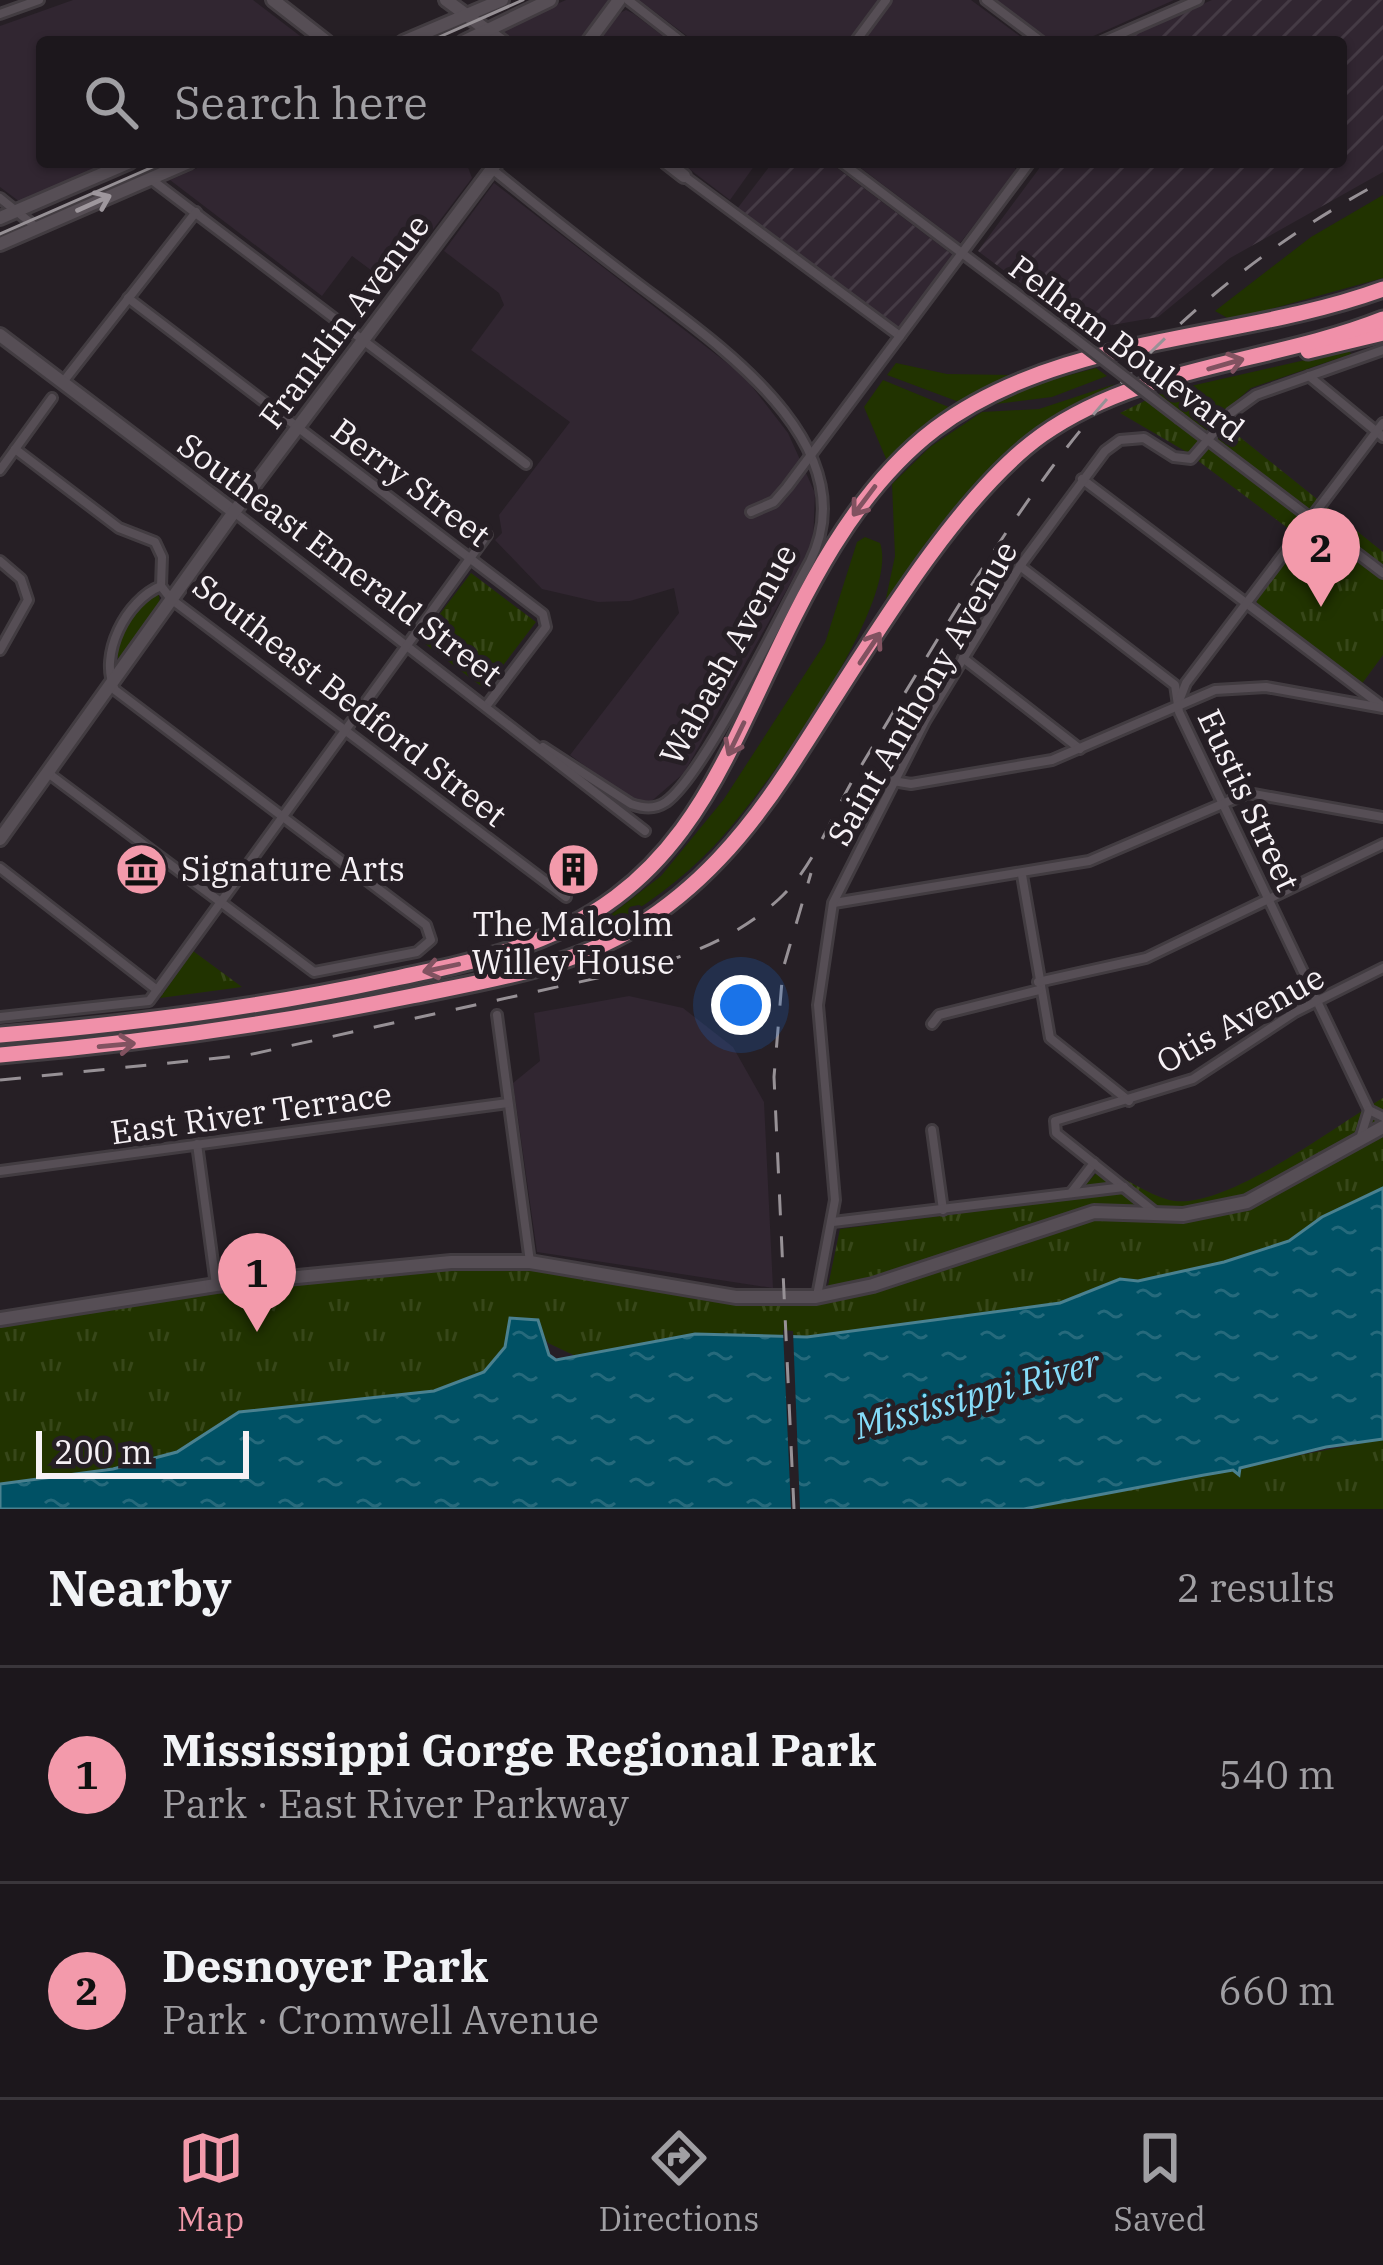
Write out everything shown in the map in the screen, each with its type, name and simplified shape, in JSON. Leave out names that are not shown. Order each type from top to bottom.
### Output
[{"type":"highway","points":[[0,1035],[184,1018],[335,991],[502,953],[573,924],[644,874],[688,823],[827,560],[870,492],[931,432],[1016,383],[1065,366],[1313,311],[1383,289]]},
{"type":"highway","points":[[0,1055],[148,1042],[296,1020],[511,976],[582,954],[633,928],[686,891],[746,830],[959,518],[1017,455],[1060,423],[1110,398],[1383,319]]},
{"type":"highway","points":[[1269,352],[1293,354],[1383,333]]},
{"type":"street","points":[[0,14],[39,0]]},
{"type":"street","points":[[273,0],[319,36]]},
{"type":"street","points":[[446,0],[494,36]]},
{"type":"street","points":[[416,36],[502,0]]},
{"type":"street","points":[[477,36],[550,0]]},
{"type":"street","points":[[593,36],[623,0],[674,36]]},
{"type":"street","points":[[861,36],[886,0]]},
{"type":"street","points":[[986,0],[1034,36]]},
{"type":"street","points":[[1116,36],[1199,1]]},
{"type":"street","points":[[0,218],[116,168]]},
{"type":"street","points":[[0,244],[176,168]]},
{"type":"street","name":"Franklin Avenue","points":[[0,839],[487,168]]},
{"type":"street","points":[[495,168],[726,351],[771,396],[810,456]]},
{"type":"street","points":[[674,168],[898,338]]},
{"type":"street","name":"Pelham Boulevard","points":[[849,168],[1383,573]]},
{"type":"street","name":"Wabash Avenue","points":[[751,512],[774,502],[963,254],[1022,168]]},
{"type":"street","points":[[151,179],[526,464]]},
{"type":"street","points":[[0,198],[37,228]]},
{"type":"street","points":[[62,382],[196,212]]},
{"type":"street","name":"Berry Street","points":[[128,298],[469,556],[546,620],[546,627],[488,706]]},
{"type":"street","name":"Southeast Emerald Street","points":[[0,334],[543,747],[644,831]]},
{"type":"street","points":[[1210,442],[1246,400],[1383,350]]},
{"type":"street","points":[[1309,376],[1379,435]]},
{"type":"street","points":[[1,467],[52,398]]},
{"type":"street","points":[[1178,702],[1186,683],[1379,435],[1383,423]]},
{"type":"street","name":"Saint Anthony Avenue","points":[[816,1297],[833,1222],[836,1172],[818,1005],[833,903],[892,781],[962,658],[1082,479],[1120,440],[1151,441],[1184,460],[1210,442]]},
{"type":"street","name":"Southeast Bedford Street","points":[[15,449],[119,528],[155,542],[162,557],[161,586],[171,599],[566,897]]},
{"type":"street","name":"Wabash Avenue","points":[[543,747],[644,808],[656,807],[678,791],[816,550],[823,505],[810,456]]},
{"type":"street","points":[[1082,479],[1383,707]]},
{"type":"street","points":[[0,1017],[143,1005],[487,535]]},
{"type":"street","points":[[0,561],[21,579],[28,600],[0,650]]},
{"type":"street","name":"Eustis Street","points":[[1020,566],[1175,685],[1178,702],[1223,802],[1369,1110]]},
{"type":"street","points":[[46,772],[314,972],[417,952],[432,932],[110,684],[111,660],[125,619],[143,595],[161,586]]},
{"type":"street","points":[[962,658],[1081,750]]},
{"type":"street","points":[[892,781],[911,784],[1006,770],[1081,750],[1178,702],[1215,690],[1266,687],[1383,707]]},
{"type":"street","points":[[833,903],[1022,875],[1112,854],[1248,793],[1383,817]]},
{"type":"street","points":[[932,1024],[939,1015],[1147,958],[1383,844]]},
{"type":"street","points":[[0,868],[157,990]]},
{"type":"street","points":[[1022,875],[1046,1028],[1057,1046],[1130,1101]]},
{"type":"street","name":"Otis Avenue","points":[[1094,1163],[1052,1127],[1070,1116],[1193,1079],[1317,1001],[1383,968]]},
{"type":"street","points":[[497,1015],[530,1262]]},
{"type":"street","name":"East River Terrace","points":[[0,1171],[508,1103]]},
{"type":"street","points":[[1359,1140],[1369,1110],[1383,1117]]},
{"type":"street","points":[[0,1319],[216,1285],[451,1262],[530,1262],[736,1297],[816,1297],[873,1285],[1094,1212],[1202,1213],[1247,1202],[1383,1127]]},
{"type":"street","points":[[932,1130],[943,1210]]},
{"type":"street","points":[[197,1144],[216,1285]]},
{"type":"street","points":[[1071,1193],[1094,1163],[1156,1215]]},
{"type":"street","points":[[833,1222],[1126,1187]]},
{"type":"shaded area","points":[[73,0],[253,0],[300,36],[36,36],[36,168],[97,168],[20,202],[0,187],[0,26]]},
{"type":"shaded area","points":[[566,0],[611,0],[582,36],[506,36],[507,26]]},
{"type":"shaded area","points":[[639,0],[879,0],[852,36],[687,36]]},
{"type":"shaded area","points":[[892,0],[971,0],[1020,36],[868,36]]},
{"type":"shaded area","points":[[996,0],[1174,0],[1093,36],[1044,36]]},
{"type":"shaded area","points":[[1212,0],[1383,0],[1383,172],[1230,258],[1158,317],[1083,330],[978,251],[1040,168],[1347,168],[1347,36],[1129,36]]},
{"type":"shaded area","points":[[626,10],[663,36],[601,36],[616,15]]},
{"type":"shaded area","points":[[197,168],[468,168],[472,178],[391,285],[352,256],[322,296],[170,180]]},
{"type":"shaded area","points":[[688,168],[753,168],[730,200]]},
{"type":"shaded area","points":[[768,168],[837,168],[954,256],[899,330],[737,209]]},
{"type":"shaded area","points":[[861,168],[1015,168],[1017,171],[960,243]]},
{"type":"shaded area","points":[[494,183],[744,376],[788,433],[815,493],[813,543],[684,773],[647,805],[630,799],[570,755],[679,613],[674,588],[630,601],[598,602],[542,589],[495,540],[502,533],[499,515],[570,422],[471,350],[504,305],[499,293],[444,251]]},
{"type":"shaded area","points":[[629,996],[683,1008],[733,1047],[764,1102],[773,1288],[537,1252],[513,1083],[540,1061],[534,1013]]},
{"type":"green space","points":[[1383,195],[1383,278],[1231,320],[1215,311],[1311,237]]},
{"type":"green space","points":[[1349,350],[1351,354],[1251,388],[1205,428],[1160,393]]},
{"type":"green space","points":[[896,363],[947,374],[1012,375],[959,402],[887,375]]},
{"type":"green space","points":[[1096,368],[1107,376],[1052,397],[996,404],[1039,383]]},
{"type":"green space","points":[[883,380],[951,408],[887,461],[864,407]]},
{"type":"green space","points":[[1115,384],[1048,421],[1004,456],[970,492],[884,608],[895,556],[892,484],[930,447],[982,412],[1039,409]]},
{"type":"green space","points":[[1165,391],[1231,430],[1383,552],[1383,655],[1361,685],[1257,605],[1257,597],[1301,538],[1185,451],[1120,413]]},
{"type":"green space","points":[[865,537],[880,543],[881,572],[870,609],[792,746],[735,822],[701,858],[647,903],[602,930],[599,924],[661,876],[724,799],[825,643],[857,542]]},
{"type":"green space","points":[[471,573],[536,622],[485,689],[420,640]]},
{"type":"green space","points":[[159,595],[160,604],[119,663],[118,646],[129,620],[147,597]]},
{"type":"green space","points":[[193,951],[242,987],[160,998]]},
{"type":"green space","points":[[1383,1098],[1383,1188],[1322,1217],[1289,1241],[1224,1262],[1138,1281],[1120,1279],[1061,1303],[811,1342],[584,1360],[548,1343],[538,1325],[483,1379],[170,1461],[0,1492],[0,1325],[76,1310],[137,1289],[418,1261],[539,1258],[757,1294],[827,1291],[840,1229],[1072,1199],[1102,1167],[1169,1200],[1192,1200],[1248,1181]]},
{"type":"green space","points":[[1383,1439],[1383,1509],[1024,1509]]},
{"type":"water","name":"Mississippi River","points":[[1383,1188],[1383,1439],[1240,1468],[1239,1475],[1233,1470],[1024,1509],[0,1509],[0,1484],[113,1469],[177,1452],[239,1412],[434,1391],[484,1372],[505,1347],[510,1318],[538,1320],[549,1355],[556,1360],[695,1334],[807,1337],[1060,1303],[1120,1279],[1138,1281],[1224,1262],[1289,1241],[1322,1217]]},
{"type":"pier","points":[[783,1330],[793,1331],[800,1509],[791,1509]]},
{"type":"tram line","points":[[442,36],[523,0]]},
{"type":"tram line","points":[[0,234],[150,168]]},
{"type":"railway","points":[[0,1080],[248,1055],[643,968],[698,950],[749,923],[802,872],[949,621],[1084,425],[1200,306],[1287,239],[1383,181]]},
{"type":"railway","points":[[794,1509],[774,1077],[783,969],[811,873]]},
{"type":"place","name":"Desnoyer Park","points":[[1321,607]]},
{"type":"place","name":"Signature Arts","points":[[142,869]]},
{"type":"place","name":"The Malcolm Willey House","points":[[573,870]]},
{"type":"place","name":"Mississippi Gorge Regional Park","points":[[257,1332]]}]
